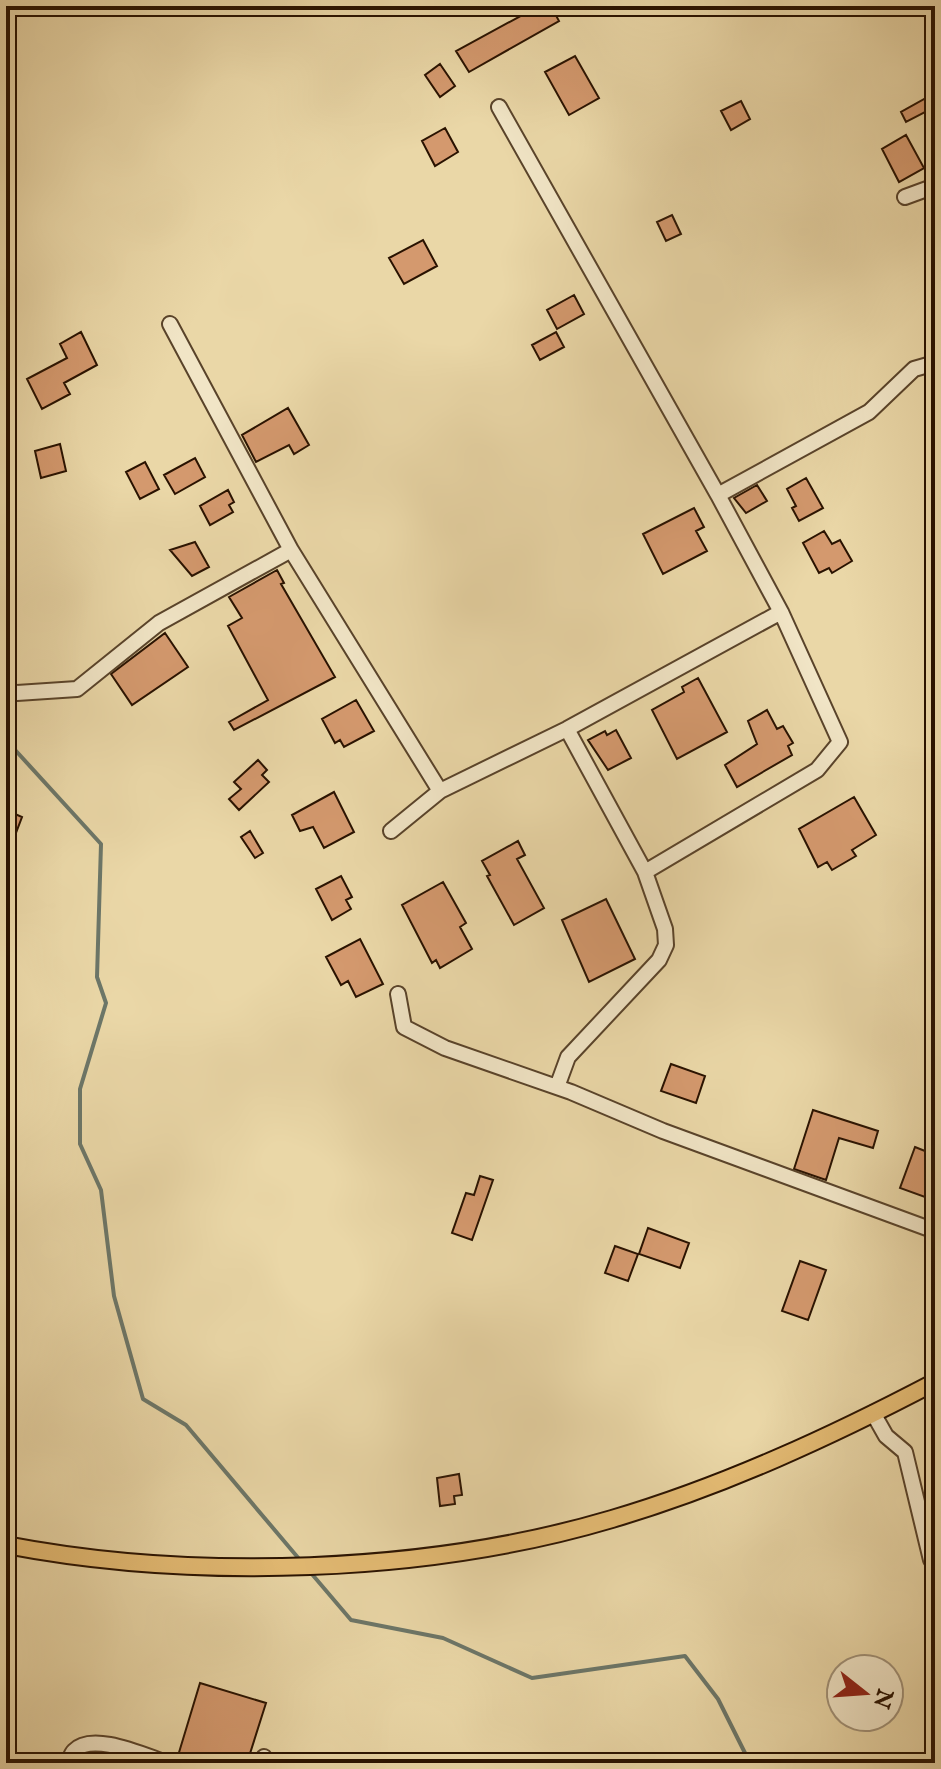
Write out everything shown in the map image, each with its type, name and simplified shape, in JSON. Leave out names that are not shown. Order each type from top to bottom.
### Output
[{"type":"main road","points":[[6,1545],[60,1555],[233,1569],[359,1562],[479,1549],[611,1519],[727,1479],[935,1382]]},
{"type":"street","points":[[499,107],[781,612],[840,742],[817,770],[645,872]]},
{"type":"street","points":[[905,197],[935,186]]},
{"type":"street","points":[[170,324],[291,550],[440,791]]},
{"type":"street","points":[[718,495],[869,412],[914,369],[935,363]]},
{"type":"street","points":[[6,691],[77,689],[159,623],[291,550]]},
{"type":"street","points":[[391,831],[440,791],[567,729],[781,612]]},
{"type":"street","points":[[557,1087],[568,1057],[659,960],[666,945],[665,929],[645,872],[567,729]]},
{"type":"street","points":[[398,994],[404,1027],[445,1048],[557,1087],[663,1131],[935,1231]]},
{"type":"street","points":[[873,1413],[886,1436],[905,1452],[931,1560],[935,1564]]},
{"type":"street","points":[[68,1763],[74,1751],[90,1742],[111,1745],[167,1763]]},
{"type":"building","points":[[539,6],[551,6],[559,21],[469,72],[456,51]]},
{"type":"building","points":[[575,56],[599,98],[569,115],[545,72]]},
{"type":"building","points":[[440,64],[455,86],[440,97],[425,75]]},
{"type":"building","points":[[935,93],[935,107],[906,122],[901,112]]},
{"type":"building","points":[[741,101],[750,119],[731,130],[721,111]]},
{"type":"building","points":[[445,128],[458,152],[435,166],[422,141]]},
{"type":"building","points":[[906,135],[924,168],[899,182],[882,149]]},
{"type":"building","points":[[672,215],[681,234],[666,241],[657,222]]},
{"type":"building","points":[[423,240],[437,266],[404,284],[389,258]]},
{"type":"building","points":[[574,295],[584,314],[557,329],[547,310]]},
{"type":"building","points":[[81,332],[97,365],[64,383],[70,394],[42,409],[27,379],[67,358],[60,344]]},
{"type":"building","points":[[556,332],[564,347],[540,360],[532,345]]},
{"type":"building","points":[[288,408],[309,445],[294,454],[289,445],[256,462],[242,435]]},
{"type":"building","points":[[60,444],[66,471],[41,478],[35,451]]},
{"type":"building","points":[[195,458],[205,477],[175,494],[164,475]]},
{"type":"building","points":[[145,462],[159,489],[140,499],[126,472]]},
{"type":"building","points":[[806,478],[823,508],[799,521],[792,508],[796,506],[787,489]]},
{"type":"building","points":[[757,485],[767,501],[746,513],[734,498]]},
{"type":"building","points":[[228,490],[234,502],[229,505],[233,512],[210,525],[200,506]]},
{"type":"building","points":[[694,508],[704,527],[696,531],[707,551],[663,574],[643,534]]},
{"type":"building","points":[[824,531],[832,544],[840,540],[852,561],[832,573],[829,568],[819,573],[803,543]]},
{"type":"building","points":[[195,542],[209,567],[192,576],[170,550]]},
{"type":"building","points":[[277,570],[284,583],[281,584],[335,677],[234,730],[229,722],[268,700],[228,626],[242,618],[229,597]]},
{"type":"building","points":[[165,633],[188,667],[132,705],[111,674]]},
{"type":"building","points":[[698,678],[727,732],[677,759],[652,710],[684,692],[682,687]]},
{"type":"building","points":[[356,700],[374,731],[344,747],[340,740],[335,743],[322,719]]},
{"type":"building","points":[[767,710],[777,729],[783,726],[793,743],[788,746],[792,755],[737,787],[725,765],[757,744],[748,721]]},
{"type":"building","points":[[616,730],[631,758],[608,770],[588,740],[605,731],[607,735]]},
{"type":"building","points":[[258,760],[267,770],[262,775],[269,782],[239,810],[229,799],[241,789],[234,782]]},
{"type":"building","points":[[334,792],[354,832],[324,848],[313,827],[300,831],[292,815]]},
{"type":"building","points":[[854,797],[876,835],[852,850],[856,856],[832,870],[827,862],[818,867],[799,829]]},
{"type":"building","points":[[6,810],[22,817],[14,838],[6,834]]},
{"type":"building","points":[[250,831],[263,853],[255,858],[241,837]]},
{"type":"building","points":[[518,841],[525,855],[517,859],[544,908],[514,925],[482,861]]},
{"type":"building","points":[[341,876],[352,897],[346,900],[351,909],[332,920],[316,889]]},
{"type":"building","points":[[443,882],[466,923],[460,927],[472,949],[440,968],[436,960],[432,963],[402,905]]},
{"type":"building","points":[[606,899],[635,959],[589,982],[562,920]]},
{"type":"building","points":[[360,939],[383,984],[356,997],[348,981],[341,985],[326,957]]},
{"type":"building","points":[[671,1064],[705,1076],[696,1103],[661,1091]]},
{"type":"building","points":[[813,1110],[878,1131],[873,1148],[839,1138],[826,1180],[794,1169]]},
{"type":"building","points":[[915,1147],[935,1155],[935,1172],[925,1197],[900,1188]]},
{"type":"building","points":[[480,1176],[493,1180],[472,1240],[452,1233],[466,1193],[474,1195]]},
{"type":"building","points":[[648,1228],[689,1243],[680,1268],[639,1254]]},
{"type":"building","points":[[615,1246],[638,1254],[628,1281],[605,1273]]},
{"type":"building","points":[[800,1261],[826,1270],[808,1320],[782,1311]]},
{"type":"building","points":[[459,1474],[462,1495],[454,1496],[455,1504],[440,1506],[437,1478]]},
{"type":"building","points":[[200,1683],[266,1703],[247,1763],[189,1763],[177,1759]]},
{"type":"waterway","points":[[6,740],[101,844],[97,977],[106,1003],[80,1089],[80,1144],[101,1190],[114,1296],[143,1399],[186,1425],[300,1560]]},
{"type":"waterway","points":[[311,1573],[351,1620],[443,1638],[532,1678],[685,1656],[718,1699],[750,1763]]}]
